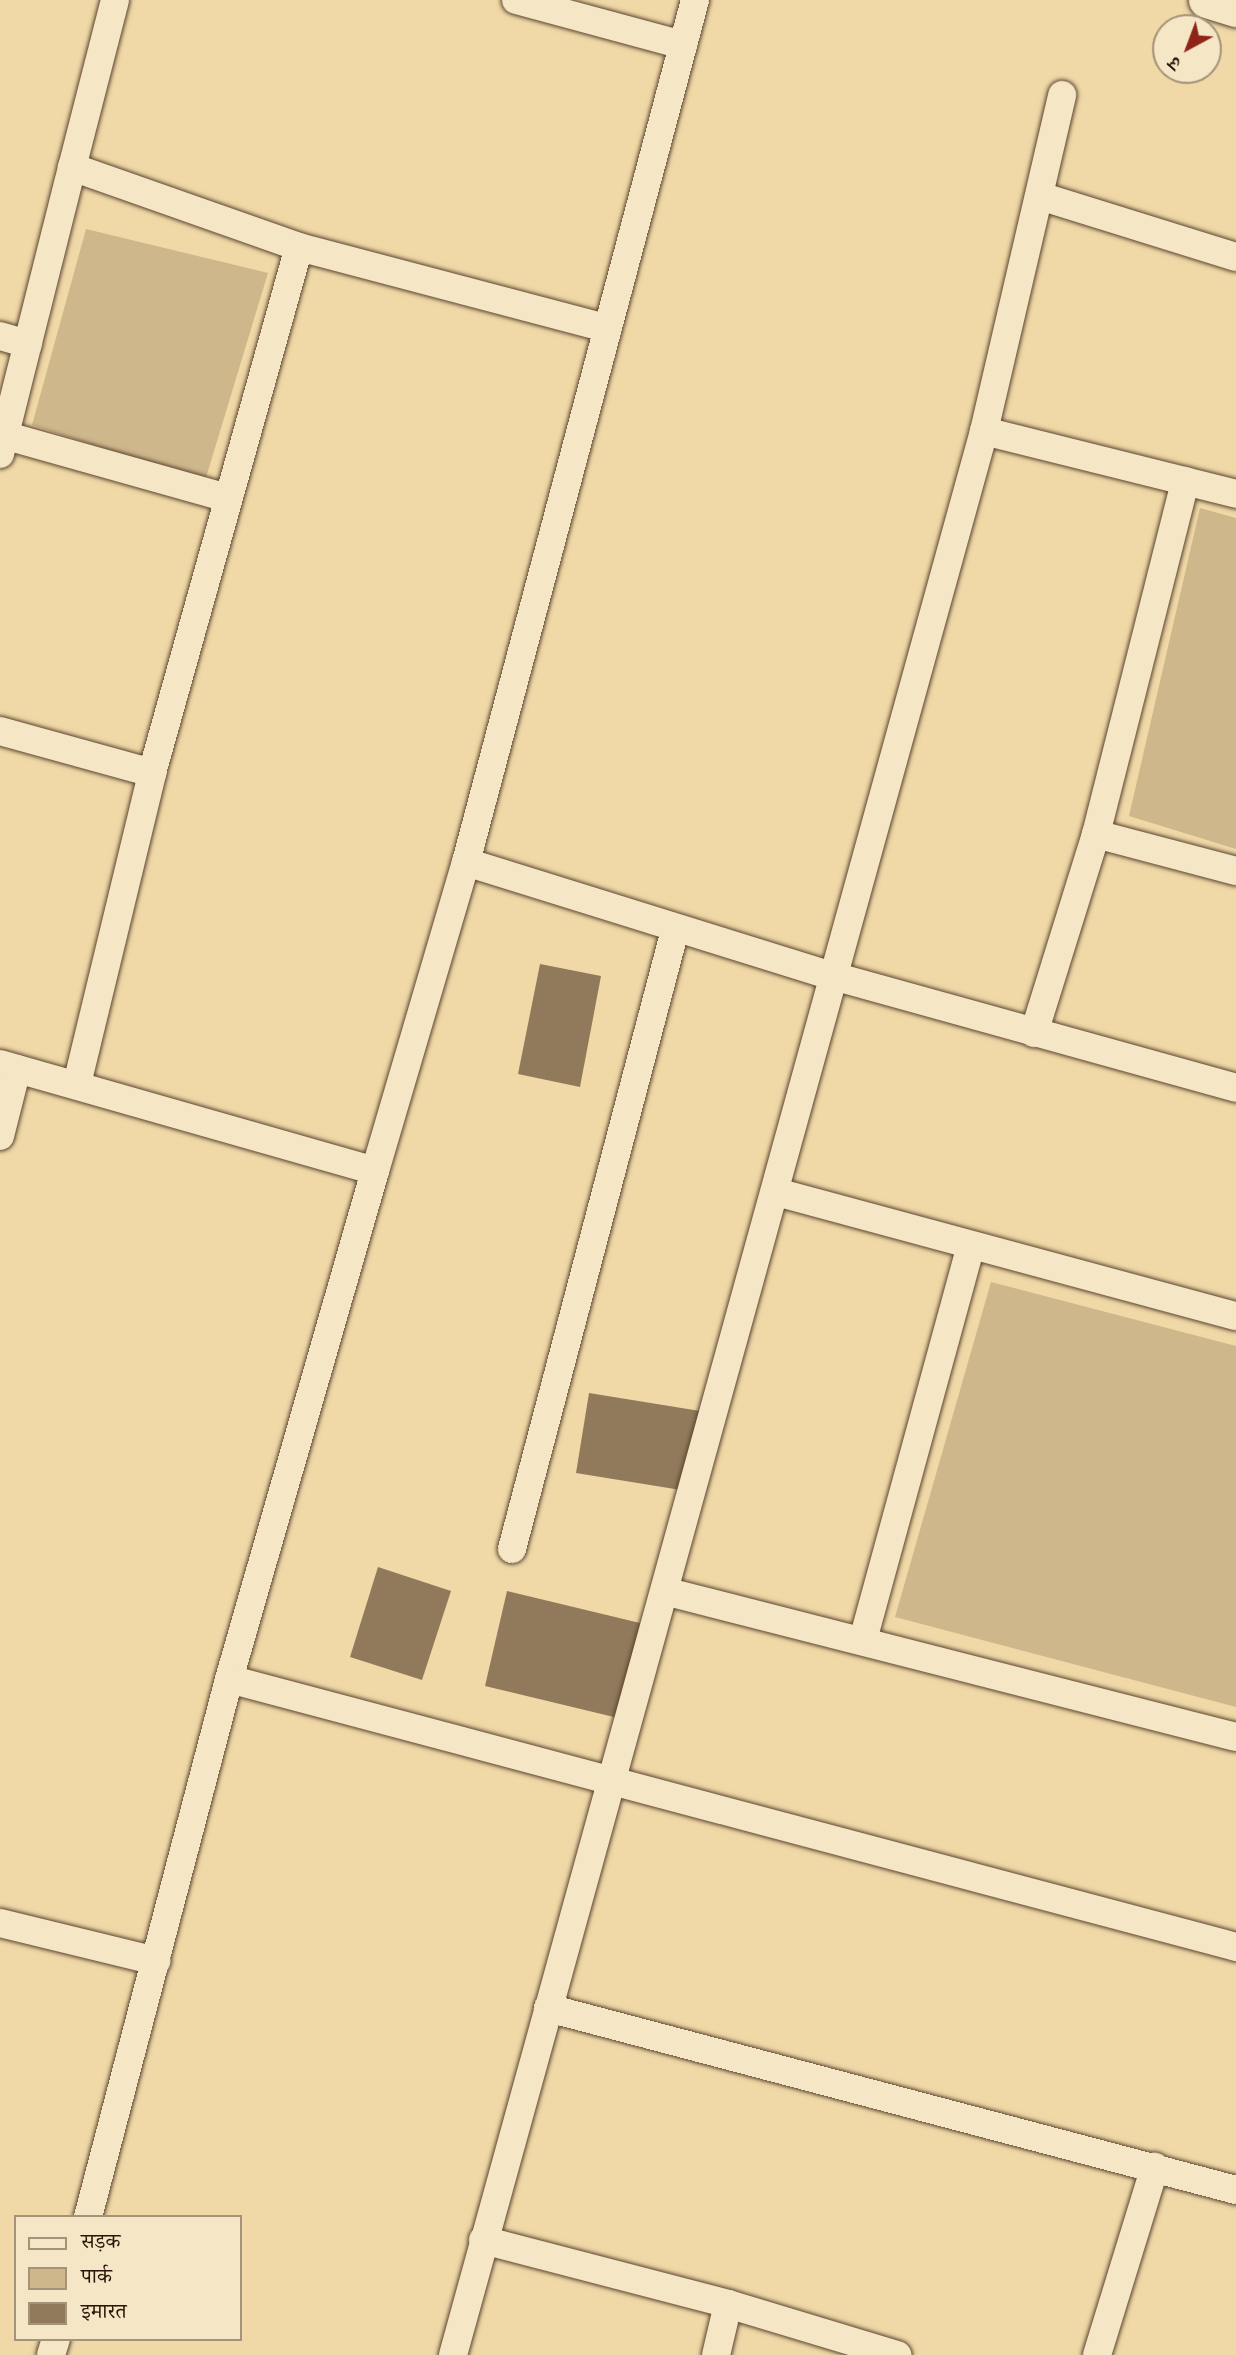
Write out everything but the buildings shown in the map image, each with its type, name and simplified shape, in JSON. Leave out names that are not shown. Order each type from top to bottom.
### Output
[{"type":"street","points":[[116,0],[2,441],[227,498]]},
{"type":"street","points":[[516,0],[682,45]]},
{"type":"street","points":[[89,2215],[229,1679],[466,862],[605,328],[695,0]]},
{"type":"street","points":[[1206,0],[1236,9]]},
{"type":"street","points":[[453,2355],[608,1780],[668,1592],[833,976],[984,431],[1062,95]]},
{"type":"street","points":[[72,167],[299,247],[605,328]]},
{"type":"street","points":[[1040,195],[1236,257]]},
{"type":"street","points":[[77,1084],[152,773],[299,247]]},
{"type":"street","points":[[0,336],[28,344]]},
{"type":"street","points":[[984,431],[1236,494]]},
{"type":"street","points":[[1034,1033],[1096,834],[1185,481]]},
{"type":"street","points":[[0,731],[152,773]]},
{"type":"street","points":[[1096,834],[1236,872]]},
{"type":"street","points":[[466,862],[675,930],[1236,1088]]},
{"type":"street","points":[[512,1549],[675,930]]},
{"type":"street","points":[[0,1136],[8,1066],[375,1171]]},
{"type":"street","points":[[776,1192],[970,1248],[1236,1316]]},
{"type":"street","points":[[863,1640],[970,1248]]},
{"type":"street","points":[[668,1592],[1236,1737]]},
{"type":"street","points":[[229,1679],[1236,1947]]},
{"type":"street","points":[[0,1923],[156,1961]]},
{"type":"street","points":[[548,2008],[1236,2190]]},
{"type":"street","points":[[1097,2355],[1155,2167]]},
{"type":"street","points":[[483,2240],[729,2304],[897,2355]]},
{"type":"street","points":[[716,2355],[729,2304]]},
{"type":"green space","points":[[86,229],[268,273],[205,481],[32,425]]},
{"type":"green space","points":[[1200,508],[1236,518],[1236,849],[1129,816]]},
{"type":"green space","points":[[991,1282],[1236,1346],[1236,1707],[895,1617]]}]
